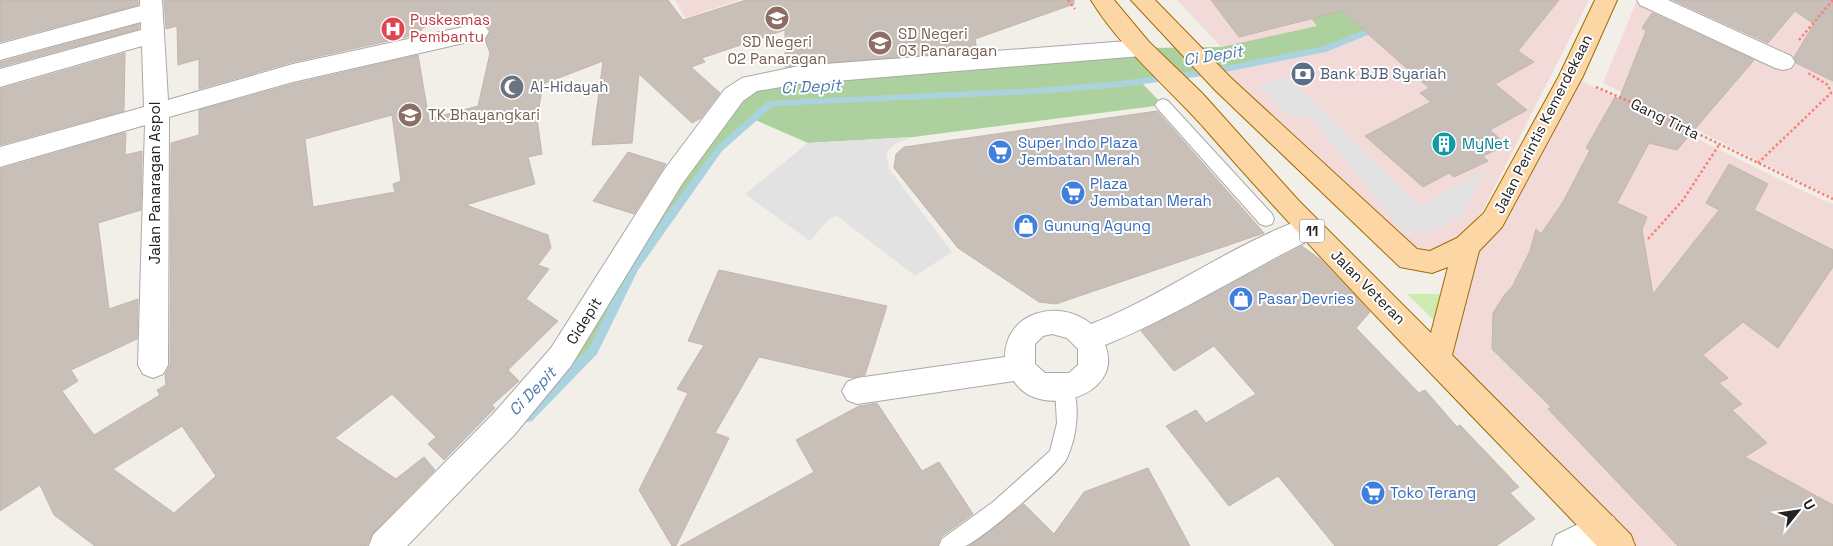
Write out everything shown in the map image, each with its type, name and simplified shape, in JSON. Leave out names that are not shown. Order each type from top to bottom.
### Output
[{"type":"main road","name":"Jalan Veteran","points":[[1102,0],[1141,48],[1193,99],[1309,228],[1611,537]]},
{"type":"main road","points":[[1142,0],[1222,84],[1410,259],[1432,262],[1467,246]]},
{"type":"main road","name":"Jalan Perintis Kemerdekaan","points":[[1467,246],[1493,220],[1571,76],[1606,0]]},
{"type":"main road","points":[[1437,357],[1446,333],[1467,246]]},
{"type":"street","points":[[1648,0],[1783,62]]},
{"type":"street","points":[[0,52],[152,15]]},
{"type":"street","points":[[0,78],[152,15]]},
{"type":"street","name":"Jalan Panaragan Aspol","points":[[152,15],[155,114],[158,136],[152,365]]},
{"type":"street","points":[[0,157],[155,114],[294,72],[477,32]]},
{"type":"street","name":"Cidepit","points":[[385,546],[504,424],[561,357],[672,177],[742,89],[799,76],[1141,48]]},
{"type":"street","points":[[1087,339],[1137,319],[1255,254],[1309,228]]},
{"type":"street","points":[[1052,322],[1065,324],[1080,331],[1094,352],[1094,364],[1082,382],[1064,388],[1046,386],[1031,380],[1022,367],[1019,356],[1020,344],[1027,332],[1038,325],[1052,322]]},
{"type":"street","points":[[857,391],[1022,367]]},
{"type":"street","points":[[1568,546],[1611,537]]},
{"type":"lane","points":[[1163,105],[1266,219]]},
{"type":"lane","points":[[949,546],[1000,509],[1058,456],[1067,423],[1064,388]]},
{"type":"path","points":[[1758,163],[1831,93],[1828,85],[1817,77],[1783,62],[1806,29],[1833,0]]},
{"type":"path","name":"Gang Tirta","points":[[1571,76],[1651,111],[1833,199]]},
{"type":"path","points":[[1648,239],[1683,200],[1719,145]]},
{"type":"shaded area","points":[[675,0],[740,0],[685,18]]},
{"type":"shaded area","points":[[1177,0],[1295,0],[1318,26],[1221,47]]},
{"type":"shaded area","points":[[1416,0],[1589,0],[1474,228],[1468,244],[1571,76],[1833,204],[1833,546],[1619,546],[1437,357],[1467,246],[1430,262],[1210,72]]},
{"type":"shaded area","points":[[1637,0],[1833,0],[1833,198],[1603,83]]},
{"type":"shaded area","points":[[1288,76],[1420,206],[1485,170],[1462,216],[1430,232],[1405,234],[1310,117],[1287,115],[1258,86]]},
{"type":"shaded area","points":[[913,137],[896,143],[886,153],[889,169],[952,252],[915,276],[837,216],[830,218],[810,241],[745,194],[808,143]]},
{"type":"green space","points":[[1354,0],[1392,22],[1326,49],[1210,72],[1140,81],[1163,105],[913,137],[808,143],[753,119],[719,149],[634,267],[593,351],[408,546],[384,546],[523,401],[750,84],[1141,48],[1221,47],[1317,26],[1306,12]]},
{"type":"green space","points":[[1407,294],[1448,294],[1438,324]]},
{"type":"building","points":[[0,0],[138,0],[138,5],[0,42]]},
{"type":"building","points":[[164,0],[668,0],[683,20],[746,0],[1074,0],[1074,4],[975,39],[977,51],[785,67],[785,30],[702,58],[705,62],[691,67],[720,93],[701,118],[692,123],[639,74],[632,143],[592,145],[603,61],[543,84],[537,119],[542,154],[528,157],[535,184],[466,205],[548,235],[551,248],[538,265],[549,269],[526,299],[558,321],[508,370],[519,381],[492,405],[495,408],[444,460],[428,444],[436,437],[392,394],[335,438],[396,479],[424,457],[435,470],[372,534],[367,546],[95,546],[54,515],[40,485],[0,511],[0,169],[123,133],[126,133],[125,155],[142,151],[141,210],[98,223],[109,309],[138,299],[137,339],[71,370],[78,381],[62,391],[94,435],[160,395],[157,390],[166,385],[165,374],[170,365],[171,143],[199,135],[199,110],[293,84],[418,55],[429,119],[478,106],[490,53],[485,40],[491,31],[485,24],[477,22],[473,12],[422,28],[422,30],[415,32],[415,35],[293,62],[199,89],[199,59],[178,65],[177,26],[166,29]],"holes":[[[392,115],[401,181],[393,184],[395,192],[313,207],[305,139]],[[182,426],[216,476],[174,513],[113,469]]]},
{"type":"building","points":[[1211,0],[1559,0],[1518,51],[1534,62],[1495,84],[1527,110],[1490,130],[1507,145],[1483,156],[1488,161],[1454,177],[1449,173],[1423,187],[1365,136],[1431,102],[1420,93],[1429,88],[1342,11],[1239,37]]},
{"type":"building","points":[[1673,0],[1833,0],[1833,81],[1796,63],[1794,57],[1814,24],[1795,11],[1768,43]]},
{"type":"building","points":[[1652,13],[1754,60],[1677,150],[1649,143],[1617,203],[1647,217],[1642,230],[1653,294],[1719,210],[1706,203],[1729,164],[1768,184],[1754,210],[1833,250],[1833,267],[1778,348],[1743,322],[1703,355],[1728,378],[1719,383],[1742,404],[1732,410],[1767,443],[1745,457],[1833,505],[1833,546],[1678,546],[1548,409],[1551,407],[1492,349],[1493,313],[1505,294],[1512,287],[1530,251],[1536,229],[1541,234],[1563,202],[1590,150],[1586,148],[1615,97],[1619,99],[1646,31],[1642,28]]},
{"type":"building","points":[[139,24],[139,29],[0,67],[0,62]]},
{"type":"building","points":[[125,53],[124,111],[0,145],[0,89]]},
{"type":"building","name":"Plaza Jembatan Merah","points":[[1157,111],[1264,233],[1056,304],[1039,302],[958,248],[894,168],[896,154],[904,147]]},
{"type":"building","points":[[628,152],[666,164],[634,214],[593,201]]},
{"type":"building","points":[[1302,246],[1321,260],[1370,312],[1356,328],[1419,393],[1425,390],[1457,427],[1460,425],[1519,487],[1510,493],[1535,519],[1496,546],[1335,546],[1278,476],[1229,506],[1166,426],[1196,410],[1206,423],[1256,394],[1214,346],[1174,371],[1141,331]]},
{"type":"building","points":[[719,270],[887,306],[865,375],[852,378],[759,357],[715,433],[729,438],[676,546],[672,546],[639,490],[688,393],[677,389],[704,345],[688,341]]},
{"type":"building","points":[[877,403],[922,471],[939,462],[973,514],[941,537],[937,546],[680,546],[814,472],[796,440],[859,406]]},
{"type":"building","points":[[1148,468],[1190,546],[969,546],[1024,504],[1054,534],[1084,492]]},
{"type":"waterway","name":"Ci Depit","points":[[528,417],[593,351],[634,267],[719,149],[771,103],[1036,91],[1121,84],[1210,72],[1326,49],[1377,28]]},
{"type":"place","name":"SD Negeri 02 Panaragan","points":[[777,18]]},
{"type":"place","name":"Puskesmas Pembantu","points":[[393,29]]},
{"type":"place","name":"SD Negeri 03 Panaragan","points":[[880,43]]},
{"type":"place","name":"Bank BJB Syariah","points":[[1303,74]]},
{"type":"place","name":"Al-Hidayah","points":[[512,87]]},
{"type":"place","name":"TK Bhayangkari","points":[[410,115]]},
{"type":"place","name":"MyNet","points":[[1444,144]]},
{"type":"place","name":"Super Indo Plaza Jembatan Merah","points":[[1000,152]]},
{"type":"place","name":"Plaza Jembatan Merah","points":[[1073,193]]},
{"type":"place","name":"Gunung Agung","points":[[1026,226]]},
{"type":"place","name":"Pasar Devries","points":[[1241,299]]},
{"type":"place","name":"Toko Terang","points":[[1373,493]]}]
